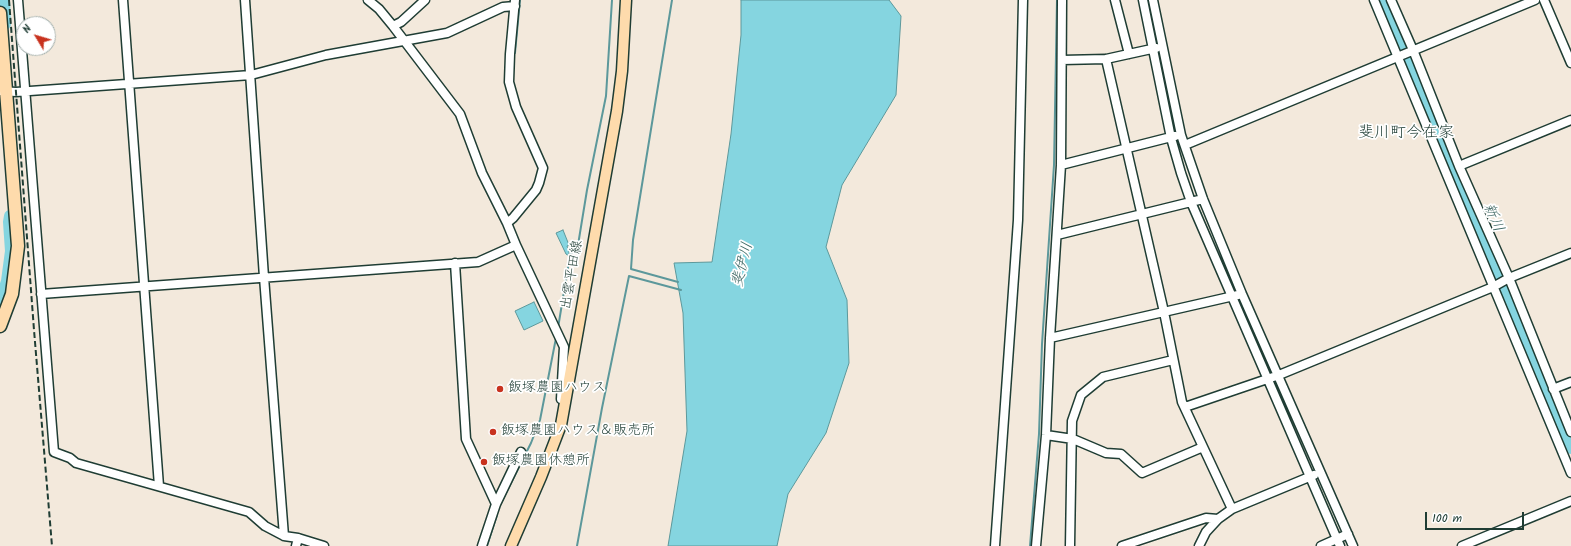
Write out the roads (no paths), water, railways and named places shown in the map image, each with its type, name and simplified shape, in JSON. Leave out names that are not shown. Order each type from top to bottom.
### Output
[{"type":"highway","points":[[0,13],[3,91],[18,246],[12,294],[0,326]]},
{"type":"main road","name":"出雲平田線","points":[[511,546],[542,477],[561,425],[617,110],[622,71],[626,0]]},
{"type":"street","points":[[18,0],[54,452],[70,458],[76,463],[249,512],[265,526],[297,542],[324,546]]},
{"type":"street","points":[[123,0],[145,286],[158,486]]},
{"type":"street","points":[[245,0],[284,536]]},
{"type":"street","points":[[368,0],[379,9],[393,26],[460,114],[482,173],[507,223],[564,347],[563,386],[559,416],[561,425]]},
{"type":"street","points":[[393,26],[401,22],[425,0]]},
{"type":"street","points":[[995,546],[1018,220],[1023,0]]},
{"type":"street","points":[[1036,546],[1046,435],[1050,338],[1061,165],[1062,0]]},
{"type":"street","points":[[1115,0],[1129,54]]},
{"type":"street","points":[[1143,0],[1171,138],[1191,202],[1339,542]]},
{"type":"street","points":[[1153,0],[1181,135],[1203,199],[1242,294],[1279,375],[1320,473],[1353,546]]},
{"type":"street","points":[[1374,0],[1400,56],[1571,473]]},
{"type":"street","points":[[1391,0],[1413,50],[1459,166],[1509,278],[1571,432]]},
{"type":"street","points":[[1185,145],[1535,0]]},
{"type":"street","points":[[1544,0],[1571,63]]},
{"type":"street","points":[[3,91],[16,92],[26,90],[251,75],[326,55],[447,33],[515,3],[509,82],[516,107],[542,168],[536,190],[513,218],[507,223]]},
{"type":"street","points":[[1062,60],[1106,59],[1163,47]]},
{"type":"street","points":[[1106,59],[1164,312],[1182,402],[1232,509]]},
{"type":"street","points":[[1459,166],[1571,120]]},
{"type":"street","points":[[1061,165],[1181,135]]},
{"type":"street","points":[[1057,235],[1203,199]]},
{"type":"street","points":[[41,294],[478,262],[516,245]]},
{"type":"street","points":[[1185,406],[1279,375],[1571,253]]},
{"type":"street","points":[[455,263],[466,439],[496,504]]},
{"type":"street","points":[[1050,338],[1242,294]]},
{"type":"street","points":[[1070,546],[1073,439],[1072,421],[1081,395],[1103,377],[1173,360]]},
{"type":"street","points":[[1553,389],[1571,382]]},
{"type":"street","points":[[1046,435],[1073,439],[1106,453],[1121,454],[1142,473],[1203,447]]},
{"type":"street","points":[[482,546],[496,504],[521,452]]},
{"type":"street","points":[[1199,546],[1206,532],[1218,519],[1232,509],[1320,473]]},
{"type":"street","points":[[1462,546],[1571,501]]},
{"type":"street","points":[[1122,546],[1206,518],[1218,519]]},
{"type":"street","points":[[1321,546],[1339,542],[1348,534]]},
{"type":"water","name":"斐伊川","points":[[741,0],[889,0],[901,16],[896,95],[842,185],[826,247],[847,300],[849,363],[826,433],[788,494],[777,546],[668,546],[687,431],[683,313],[674,263],[712,262],[731,134],[741,35]]},
{"type":"water","points":[[563,230],[569,245],[567,246],[569,256],[566,254],[556,233]]},
{"type":"water","points":[[534,302],[543,321],[524,330],[515,311]]},
{"type":"waterway","points":[[4,0],[5,24]]},
{"type":"waterway","points":[[515,53],[520,0]]},
{"type":"waterway","points":[[558,328],[570,255],[578,245],[587,190],[606,96],[612,0]]},
{"type":"waterway","points":[[672,0],[633,240],[631,269],[678,282]]},
{"type":"waterway","points":[[1030,546],[1039,434],[1042,344],[1054,165],[1057,0]]},
{"type":"waterway","name":"新川","points":[[1383,0],[1406,51],[1571,448]]},
{"type":"waterway","points":[[1196,204],[1201,214]]},
{"type":"waterway","points":[[0,303],[7,281],[11,251],[10,216]]},
{"type":"waterway","points":[[577,546],[602,408],[629,276],[681,290]]},
{"type":"waterway","points":[[1228,277],[1235,293]]},
{"type":"waterway","points":[[1237,297],[1255,339]]},
{"type":"waterway","points":[[500,505],[531,443],[540,420],[556,338]]},
{"type":"waterway","points":[[487,546],[497,515]]},
{"type":"railway","points":[[9,0],[52,546]]},
{"type":"place","name":"飯塚農園ハウス","points":[[500,389]]},
{"type":"place","name":"飯塚農園ハウス＆販売所","points":[[493,432]]},
{"type":"place","name":"飯塚農園休憩所","points":[[484,462]]},
{"type":"district","name":"斐川町今在家","points":[[1406,134]]}]
